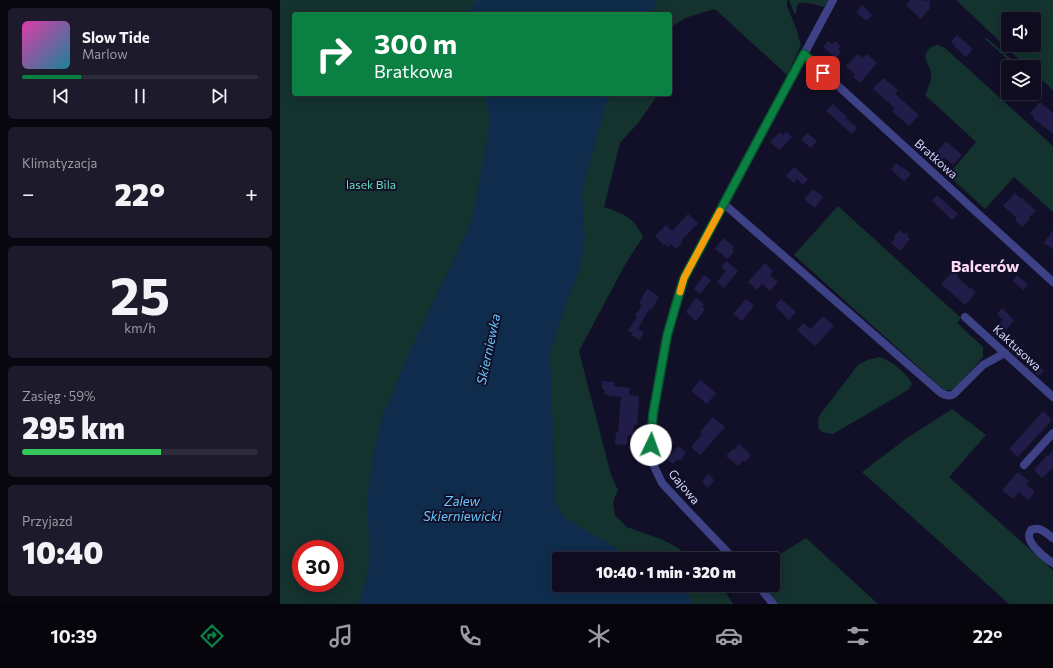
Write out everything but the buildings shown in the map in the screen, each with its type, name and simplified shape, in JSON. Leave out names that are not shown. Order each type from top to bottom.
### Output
[{"type":"street","name":"Gajowa","points":[[727,552],[662,483],[653,464],[651,455],[653,414],[667,336],[684,278],[832,0]]},
{"type":"street","name":"Bratkowa","points":[[804,54],[1053,282]]},
{"type":"street","points":[[724,204],[941,393],[950,396],[954,394],[984,365],[1005,353]]},
{"type":"street","name":"Kaktusowa","points":[[965,317],[1053,398]]},
{"type":"street","points":[[1024,465],[1053,433]]},
{"type":"street","points":[[1053,538],[1038,528],[1031,530],[1028,536],[1033,545],[1053,563]]},
{"type":"street","points":[[764,592],[773,604]]},
{"type":"green space","name":"lasek Bila","points":[[280,0],[787,0],[787,6],[801,45],[787,75],[715,9],[685,18],[672,27],[672,12],[292,12],[292,96],[656,96],[638,123],[620,143],[604,207],[627,217],[636,225],[643,237],[626,263],[579,351],[611,475],[618,490],[613,502],[615,515],[627,527],[663,540],[683,552],[552,552],[552,592],[725,592],[733,604],[280,604]]},
{"type":"green space","points":[[789,0],[828,1],[824,7],[809,3],[798,4],[795,15]]},
{"type":"green space","points":[[956,0],[1053,0],[1053,90],[1041,79],[1041,60],[1020,60],[1011,52],[1041,52],[1041,12],[1001,12],[1001,42]]},
{"type":"green space","points":[[984,38],[988,39],[1001,52],[1012,60],[1008,60]]},
{"type":"green space","points":[[938,45],[945,48],[1053,146],[1053,212],[1014,177],[985,209],[948,175],[976,142],[925,95],[930,84],[931,76],[925,55],[926,52],[933,46]]},
{"type":"green space","points":[[838,206],[961,318],[957,323],[983,347],[983,357],[954,390],[944,390],[794,255]]},
{"type":"green space","points":[[880,357],[894,364],[910,380],[912,384],[908,390],[833,434],[822,432],[818,425],[819,416],[858,365],[867,360]]},
{"type":"green space","points":[[952,409],[986,435],[949,477],[1053,570],[1053,604],[1009,604],[862,472],[907,438]]},
{"type":"green space","points":[[806,538],[878,604],[777,604],[768,592],[780,592],[780,554]]},
{"type":"water","points":[[477,0],[658,0],[651,12],[471,12],[473,5]]},
{"type":"water","name":"Zalew Skierniewicki","points":[[484,96],[608,96],[582,191],[585,240],[579,271],[558,327],[550,354],[556,503],[564,517],[622,552],[552,552],[552,592],[687,592],[693,604],[358,604],[365,584],[370,560],[367,502],[372,463],[383,414],[416,338],[468,230],[475,205],[490,122]]},
{"type":"slow traffic","points":[[680,292],[684,278],[720,211]]},
{"type":"district","name":"Balcerów","points":[[985,266]]},
{"type":"route","points":[[651,445],[653,414],[667,336],[684,278],[804,54],[823,73]]},
{"type":"water label","name":"Skierniewka","points":[[488,349]]}]
